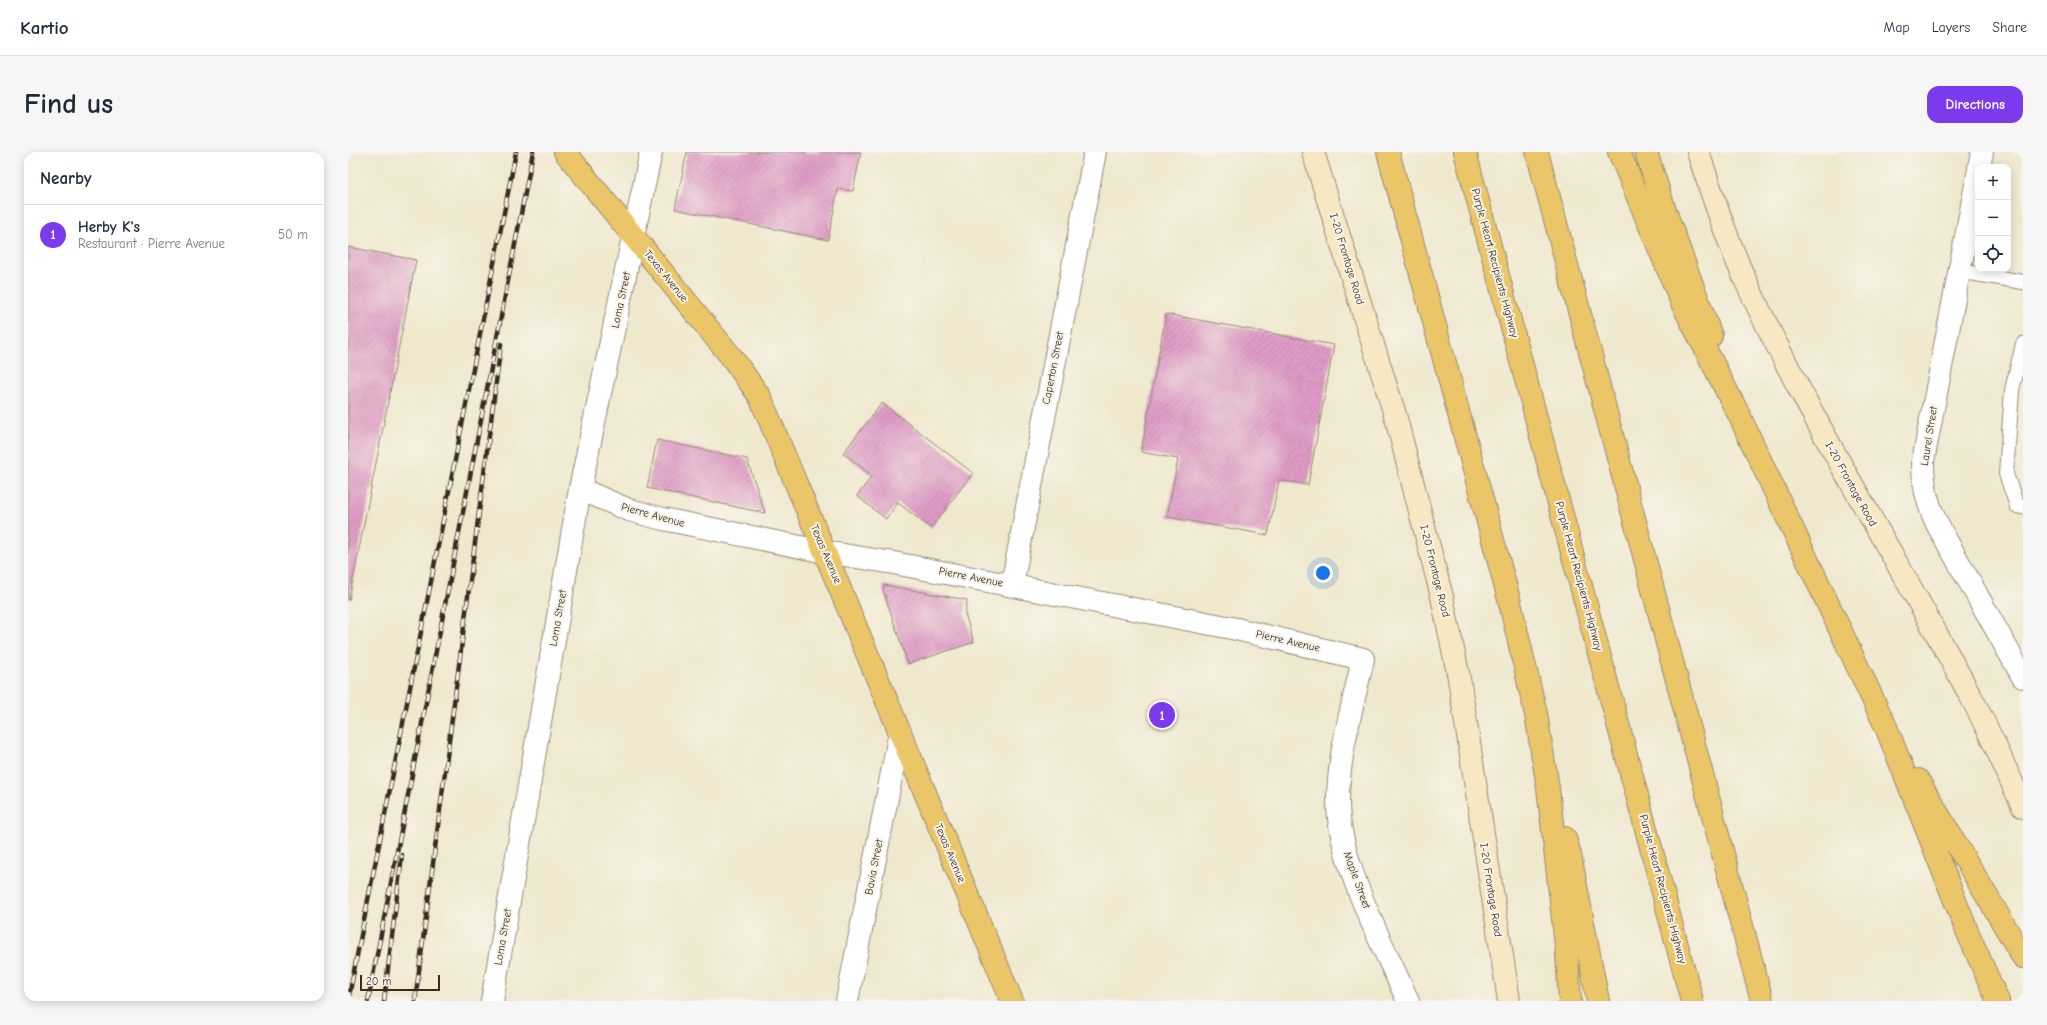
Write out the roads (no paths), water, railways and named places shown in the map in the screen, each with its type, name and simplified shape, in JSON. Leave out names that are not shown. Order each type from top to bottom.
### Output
[{"type":"main road","name":"Texas Avenue","points":[[565,152],[738,366],[760,397],[1012,1001]]},
{"type":"main road","name":"I-20 Frontage Road","points":[[1313,152],[1396,418],[1442,598],[1459,678],[1508,1001]]},
{"type":"main road","points":[[1388,152],[1510,603],[1536,714],[1548,788],[1567,954],[1570,1001]]},
{"type":"main road","name":"Purple Heart Recipients Highway","points":[[1465,152],[1692,1001]]},
{"type":"main road","points":[[1537,152],[1762,1001]]},
{"type":"main road","points":[[1619,152],[1682,303],[1738,413],[1886,728],[1967,931],[1998,1001]]},
{"type":"main road","points":[[1646,152],[1665,211],[1703,311],[1738,413]]},
{"type":"main road","name":"I-20 Frontage Road","points":[[1698,152],[1716,207],[1747,284],[1781,355],[1818,424],[1972,698],[2023,807]]},
{"type":"main road","points":[[1886,728],[1956,842],[2023,958]]},
{"type":"main road","points":[[1548,788],[1570,856],[1598,1001]]},
{"type":"street","name":"Loma Street","points":[[492,1001],[580,489],[651,152]]},
{"type":"street","name":"Caperton Street","points":[[1012,585],[1094,152]]},
{"type":"street","points":[[1980,164],[1982,152]]},
{"type":"street","name":"Laurel Street","points":[[1975,190],[1923,461],[1926,498],[1937,524],[2023,677]]},
{"type":"street","name":"Pierre Avenue","points":[[580,489],[645,515],[825,552],[1012,585],[1232,628],[1364,659]]},
{"type":"street","name":"Maple Street","points":[[1364,659],[1343,749],[1338,802],[1340,824],[1347,857],[1408,1001]]},
{"type":"street","name":"Bavia Street","points":[[847,1001],[900,732]]},
{"type":"lane","points":[[1960,270],[2023,282]]},
{"type":"lane","points":[[2023,344],[2012,390],[2006,474],[2017,506],[2023,507]]},
{"type":"railway","points":[[348,1001],[516,152]]},
{"type":"railway","points":[[368,1001],[533,152]]},
{"type":"railway","points":[[415,1001],[501,344]]},
{"type":"railway","points":[[384,1001],[402,855]]},
{"type":"place","name":"Herby K's","points":[[1162,715]]}]
